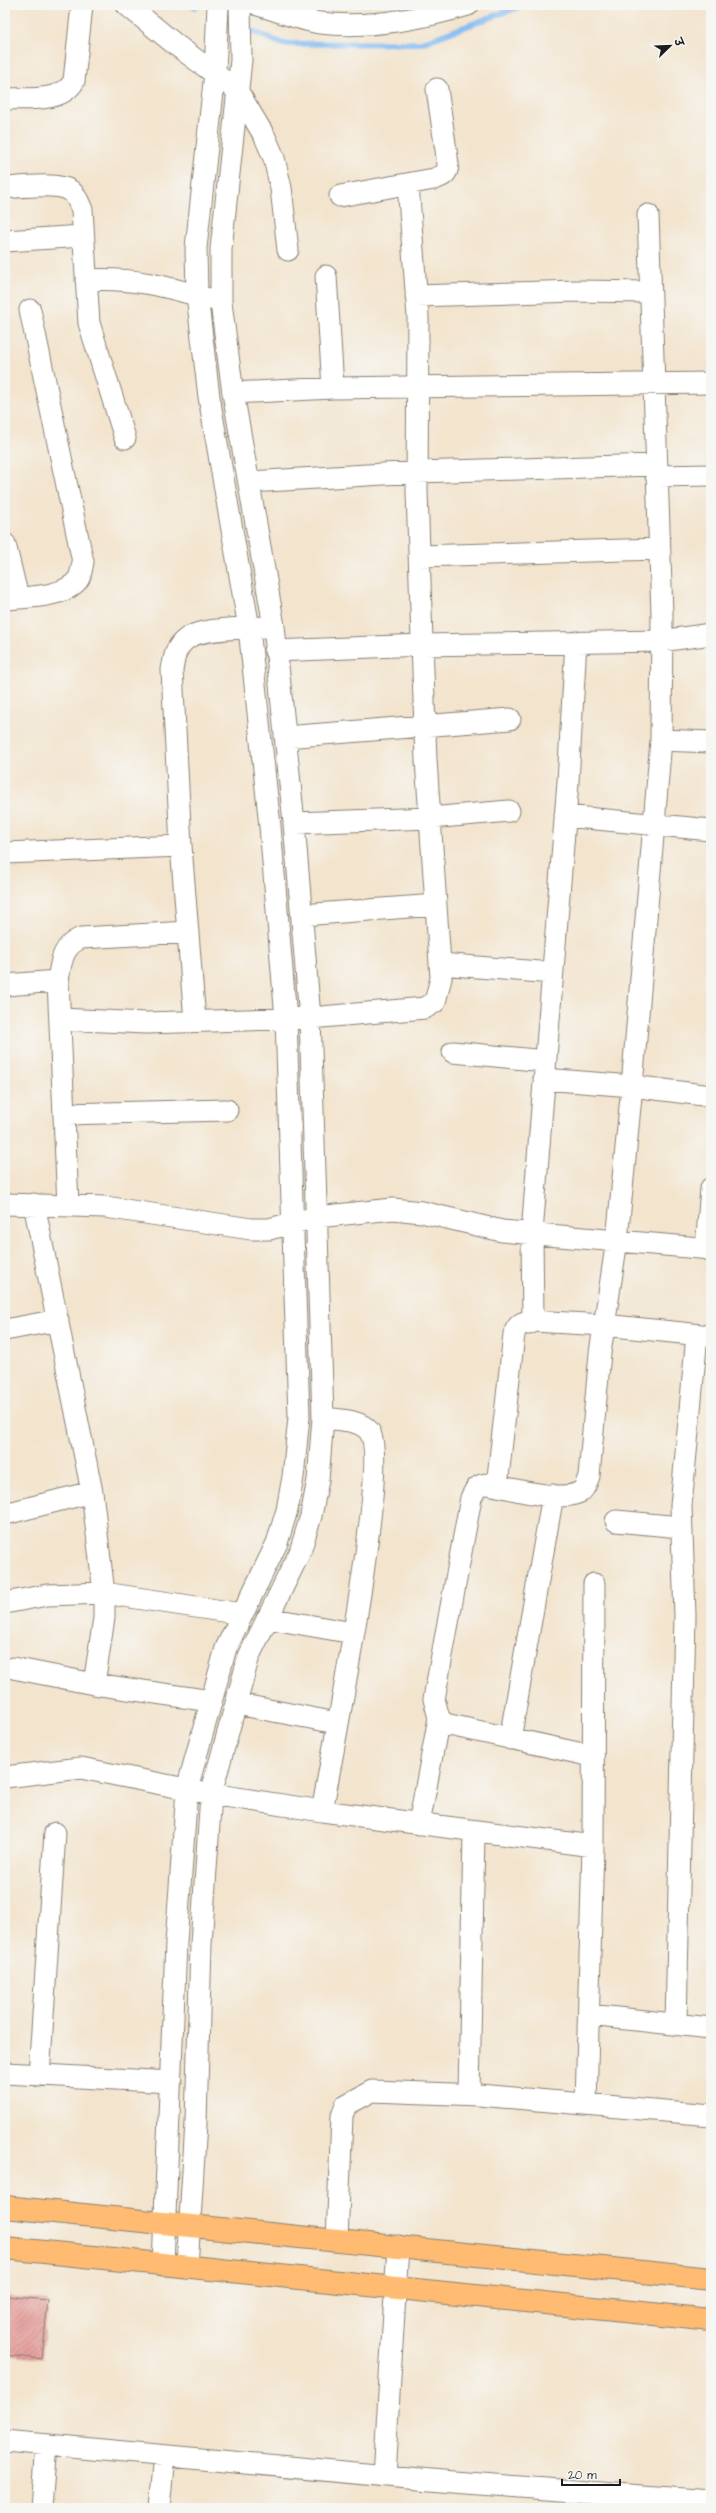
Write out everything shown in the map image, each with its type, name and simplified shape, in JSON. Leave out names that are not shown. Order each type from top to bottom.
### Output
[{"type":"main road","points":[[5,2207],[191,2227],[398,2246],[502,2259],[711,2278]]},
{"type":"main road","points":[[5,2248],[163,2265],[396,2287],[500,2300],[711,2320]]},
{"type":"street","points":[[5,99],[48,97],[62,94],[70,89],[74,81],[82,5]]},
{"type":"street","points":[[127,5],[176,45],[216,65],[237,90],[265,137],[274,158],[281,188],[288,250]]},
{"type":"street","points":[[187,2267],[191,2227],[200,1944],[212,1794],[249,1656],[300,1552],[311,1516],[318,1480],[323,1418],[310,1018],[294,823],[275,651],[274,626],[250,482],[233,393],[221,303],[221,249],[246,7],[291,10],[321,23],[382,24],[404,12],[436,14],[468,5]]},
{"type":"street","points":[[163,2265],[166,2224],[176,1943],[187,1789],[226,1648],[277,1543],[287,1510],[293,1477],[299,1417],[286,1019],[270,826],[249,628],[209,397],[197,295],[196,248],[216,65],[218,9]]},
{"type":"street","points":[[340,196],[434,179],[448,170],[437,88]]},
{"type":"street","points":[[60,1019],[146,1023],[310,1018],[425,1008],[435,1002],[440,990],[440,964],[425,725],[417,472],[418,386],[416,296],[408,184]]},
{"type":"street","points":[[5,188],[59,187],[70,190],[77,198],[82,210],[89,323],[125,438]]},
{"type":"street","points":[[419,1824],[439,1718],[434,1699],[471,1498],[475,1489],[481,1484],[553,1495],[580,1492],[585,1486],[589,1476],[604,1325],[617,1240],[632,1086],[661,740],[659,549],[654,382],[649,292],[648,215]]},
{"type":"street","points":[[5,241],[83,236]]},
{"type":"street","points":[[326,276],[333,388]]},
{"type":"street","points":[[86,280],[116,278],[135,280],[197,295],[221,303]]},
{"type":"street","points":[[416,296],[577,290],[649,292]]},
{"type":"street","points":[[5,544],[12,598],[46,595],[70,588],[80,577],[83,562],[30,310]]},
{"type":"street","points":[[233,393],[333,388],[418,386],[654,382],[711,383]]},
{"type":"street","points":[[250,482],[417,472],[656,471],[711,475]]},
{"type":"street","points":[[420,556],[659,549]]},
{"type":"street","points":[[195,1021],[181,846],[172,670],[175,653],[184,640],[195,633],[274,626]]},
{"type":"street","points":[[275,651],[422,645],[661,641],[711,634]]},
{"type":"street","points":[[531,1323],[532,1234],[565,816],[576,642]]},
{"type":"street","points":[[285,737],[510,719]]},
{"type":"street","points":[[661,740],[711,742]]},
{"type":"street","points":[[294,823],[430,818],[509,811]]},
{"type":"street","points":[[565,816],[653,826],[711,830]]},
{"type":"street","points":[[5,853],[181,846]]},
{"type":"street","points":[[302,915],[436,905]]},
{"type":"street","points":[[68,1205],[58,981],[64,950],[71,942],[81,938],[188,932]]},
{"type":"street","points":[[440,964],[552,973]]},
{"type":"street","points":[[5,985],[58,981]]},
{"type":"street","points":[[453,1052],[632,1086],[711,1096]]},
{"type":"street","points":[[64,1114],[227,1110]]},
{"type":"street","points":[[5,1204],[106,1207],[251,1229],[269,1229],[293,1225],[317,1218],[393,1209],[422,1212],[502,1231],[708,1249],[711,1188]]},
{"type":"street","points":[[34,1204],[92,1492],[104,1593],[104,1618],[94,1684]]},
{"type":"street","points":[[5,1330],[58,1320]]},
{"type":"street","points":[[497,1486],[516,1326],[523,1322],[604,1325],[704,1336],[680,1527],[684,1567],[685,1615],[676,2024]]},
{"type":"street","points":[[322,1811],[366,1554],[375,1456],[373,1440],[368,1431],[359,1424],[323,1418]]},
{"type":"street","points":[[5,1514],[92,1492]]},
{"type":"street","points":[[510,1739],[553,1495]]},
{"type":"street","points":[[616,1521],[680,1527]]},
{"type":"street","points":[[586,2104],[594,1846],[592,1756],[594,1584]]},
{"type":"street","points":[[5,1603],[47,1595],[104,1593],[242,1614]]},
{"type":"street","points":[[268,1618],[353,1633]]},
{"type":"street","points":[[13,1668],[94,1684],[211,1701]]},
{"type":"street","points":[[237,1704],[337,1723]]},
{"type":"street","points":[[439,1718],[445,1724],[592,1756]]},
{"type":"street","points":[[5,1777],[81,1768],[212,1794],[322,1811],[474,1832],[594,1846]]},
{"type":"street","points":[[469,2094],[474,1832]]},
{"type":"street","points":[[40,2076],[55,1833]]},
{"type":"street","points":[[589,2016],[711,2028]]},
{"type":"street","points":[[5,2072],[40,2076],[171,2082]]},
{"type":"street","points":[[337,2240],[342,2116],[346,2105],[372,2092],[469,2094],[711,2115]]},
{"type":"street","points":[[384,2476],[398,2246]]},
{"type":"street","points":[[5,2441],[384,2476],[593,2500],[711,2501]]},
{"type":"street","points":[[41,2508],[46,2445]]},
{"type":"street","points":[[159,2508],[164,2456]]},
{"type":"building","points":[[5,2296],[48,2300],[42,2359],[5,2355]]},
{"type":"waterway","points":[[252,31],[283,44],[421,43],[524,5]]}]
